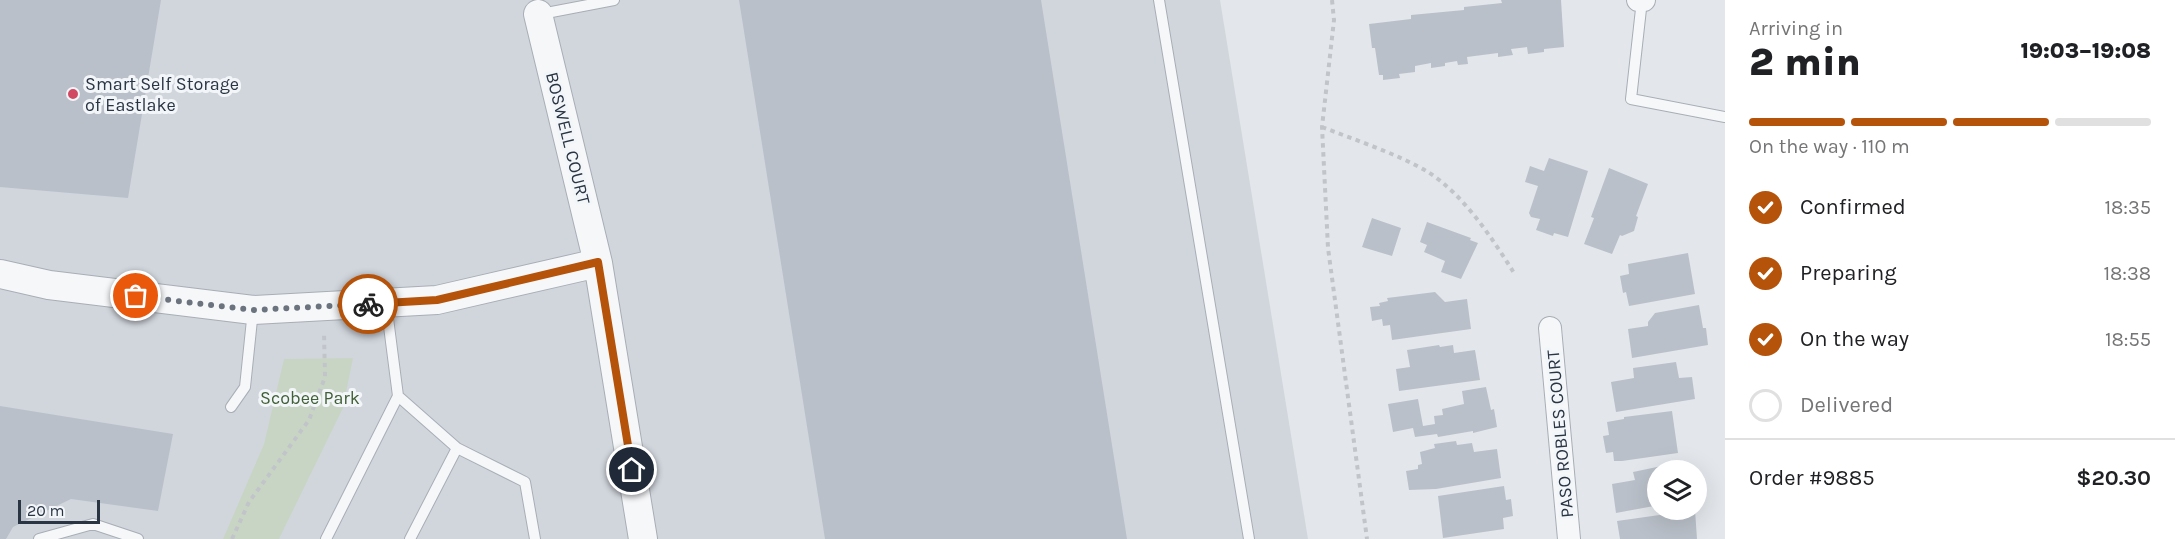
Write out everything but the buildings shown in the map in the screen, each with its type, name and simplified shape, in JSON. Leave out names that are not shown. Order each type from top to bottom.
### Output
[{"type":"street","name":"BOSWELL COURT","points":[[537,7],[598,262],[643,539]]},
{"type":"street","points":[[0,274],[49,285],[253,310],[437,300],[598,262]]},
{"type":"street","name":"PASO ROBLES COURT","points":[[1550,328],[1569,539]]},
{"type":"lane","points":[[537,7],[614,0]]},
{"type":"lane","points":[[1159,0],[1249,539]]},
{"type":"lane","points":[[1641,0],[1631,99],[1725,117]]},
{"type":"lane","points":[[326,539],[398,396],[386,303]]},
{"type":"lane","points":[[231,407],[245,387],[253,310]]},
{"type":"lane","points":[[398,396],[457,448],[525,482],[535,539]]},
{"type":"lane","points":[[410,539],[457,448]]},
{"type":"lane","points":[[39,539],[93,524],[138,539]]},
{"type":"path","points":[[1332,0],[1334,20],[1322,127],[1328,248],[1367,539]]},
{"type":"path","points":[[1322,127],[1428,172],[1465,204],[1493,238],[1514,273]]},
{"type":"path","points":[[232,539],[249,502],[309,420],[325,377],[324,306]]},
{"type":"shaded area","points":[[0,0],[1220,0],[1308,539],[0,539]]},
{"type":"green space","name":"Scobee Park","points":[[353,358],[343,408],[279,539],[223,539],[264,444],[284,359]]},
{"type":"way so far","points":[[136,296],[253,310],[368,304]]},
{"type":"place","name":"Smart Self Storage of Eastlake","points":[[73,94]]},
{"type":"route","points":[[368,304],[437,300],[598,262],[632,470]]}]
